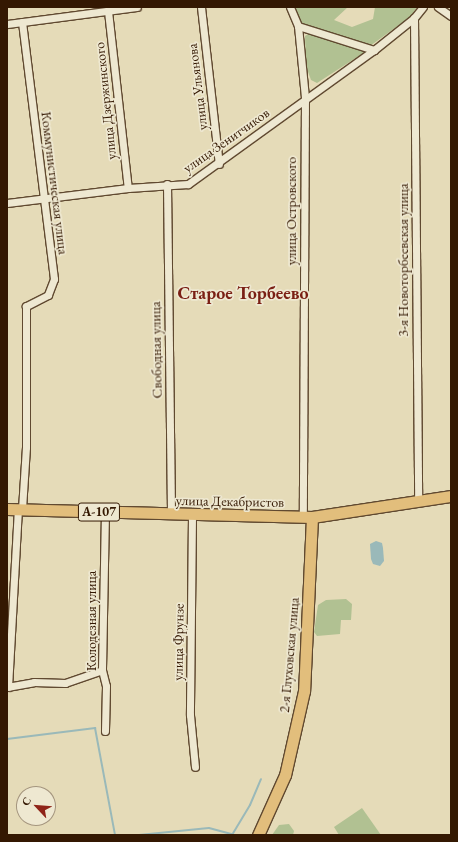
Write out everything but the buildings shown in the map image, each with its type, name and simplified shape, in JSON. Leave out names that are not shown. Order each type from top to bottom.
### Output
[{"type":"main road","name":"улица Декабристов","points":[[7,509],[192,516],[308,517],[451,496]]},
{"type":"main road","name":"2-я Глуховская улица","points":[[258,835],[285,775],[304,690],[308,517]]},
{"type":"street","points":[[7,24],[137,7]]},
{"type":"street","name":"улица Ульянова","points":[[201,7],[219,164]]},
{"type":"street","name":"улица Островского","points":[[290,7],[298,26],[305,98],[308,517]]},
{"type":"street","name":"улица Зенитчиков","points":[[7,203],[128,188],[167,184],[188,184],[219,164],[305,98],[374,50],[414,18],[423,7]]},
{"type":"street","points":[[438,7],[451,16]]},
{"type":"street","name":"улица Дзержинского","points":[[108,11],[128,188]]},
{"type":"street","name":"3-я Новоторбеевская улица","points":[[414,18],[418,501]]},
{"type":"street","name":"Коммунистическая улица","points":[[20,509],[26,447],[26,306],[48,295],[54,279],[22,22]]},
{"type":"street","points":[[298,26],[374,50]]},
{"type":"street","name":"Свободная улица","points":[[167,184],[171,515]]},
{"type":"street","points":[[20,509],[8,687],[34,682],[65,683],[102,670]]},
{"type":"street","name":"Колодезная улица","points":[[105,512],[102,670],[106,686],[105,731]]},
{"type":"street","name":"улица Фрунзе","points":[[192,516],[190,715],[195,767]]},
{"type":"green space","points":[[295,7],[348,7],[334,20],[352,27],[373,19],[375,7],[417,7],[410,17],[370,46],[306,26],[301,22]]},
{"type":"green space","points":[[310,33],[363,48],[365,52],[317,83],[311,80],[306,66],[305,36]]},
{"type":"green space","points":[[346,599],[352,604],[351,620],[341,620],[340,634],[317,636],[314,632],[318,605],[326,600]]},
{"type":"green space","points":[[362,808],[381,835],[339,835],[334,827]]},
{"type":"green space","points":[[289,824],[294,831],[293,835],[272,835],[279,825]]},
{"type":"water","points":[[376,541],[382,543],[383,548],[384,561],[380,566],[373,564],[371,559],[370,544]]},
{"type":"waterway","points":[[7,739],[95,728],[115,835]]},
{"type":"waterway","points":[[232,835],[250,805],[261,779]]},
{"type":"waterway","points":[[139,835],[209,828],[232,834]]},
{"type":"district","name":"Старое Торбеево","points":[[243,293]]}]
